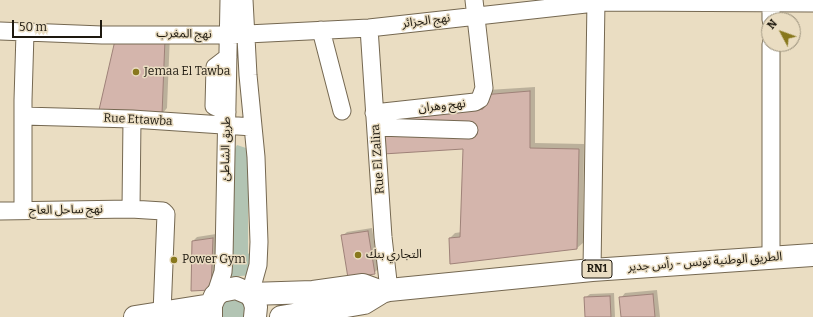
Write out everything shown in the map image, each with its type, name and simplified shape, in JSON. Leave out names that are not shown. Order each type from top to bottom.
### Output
[{"type":"main road","name":"الطريق الوطنية تونس - رأس جدير","points":[[250,294],[305,292],[363,286],[386,291],[592,270],[813,255]]},
{"type":"main road","name":"RN1","points":[[134,317],[212,306],[221,291],[228,288],[236,288],[250,294]]},
{"type":"main road","name":"الطريق الوطنية تونس - رأس جدير","points":[[281,317],[364,303],[386,291]]},
{"type":"main road","points":[[250,294],[256,307],[255,317]]},
{"type":"street","name":"طريق الشاطئ","points":[[212,306],[223,272],[224,258],[228,57],[227,35],[229,0]]},
{"type":"street","name":"طريق الشاطئ","points":[[244,0],[248,75],[253,127],[258,242],[258,265],[250,294]]},
{"type":"street","name":"نهج الجزائر","points":[[247,34],[369,28],[474,7],[604,2],[813,3]]},
{"type":"street","points":[[592,270],[604,2]]},
{"type":"street","name":"نهج وهران","points":[[375,120],[475,102],[480,99],[484,88],[474,7]]},
{"type":"street","name":"Rue El Zalira","points":[[369,28],[386,291]]},
{"type":"street","points":[[321,30],[342,111]]},
{"type":"street","name":"نهج المغرب","points":[[0,31],[25,33],[247,34]]},
{"type":"street","points":[[23,210],[25,33]]},
{"type":"street","points":[[771,52],[771,257]]},
{"type":"street","name":"Rue Ettawba","points":[[23,116],[132,119],[226,119],[253,127]]},
{"type":"street","points":[[131,209],[132,119]]},
{"type":"street","points":[[375,120],[469,130]]},
{"type":"street","name":"نهج ساحل العاج","points":[[0,211],[160,210],[166,214],[162,313]]},
{"type":"green space","points":[[237,145],[246,148],[248,153],[248,253],[254,260],[253,275],[228,277],[230,261],[233,259],[233,152]]},
{"type":"green space","points":[[232,296],[246,304],[246,317],[221,317],[223,301]]},
{"type":"building","name":"Jemaa El Tawba","points":[[116,36],[165,39],[162,115],[99,110]]},
{"type":"building","points":[[530,91],[530,148],[579,149],[577,249],[450,264],[449,238],[460,237],[463,149],[383,154],[381,115],[483,109],[482,95]]},
{"type":"building","name":"التجاري بنك","points":[[368,231],[375,274],[348,278],[341,235]]},
{"type":"building","points":[[213,238],[211,290],[191,291],[192,241]]},
{"type":"building","points":[[653,294],[655,317],[621,317],[619,297]]},
{"type":"building","points":[[610,296],[611,317],[585,317],[584,297]]},
{"type":"place","name":"Jemaa El Tawba","points":[[136,72]]},
{"type":"place","name":"التجاري بنك","points":[[358,255]]},
{"type":"place","name":"Power Gym","points":[[174,260]]}]
